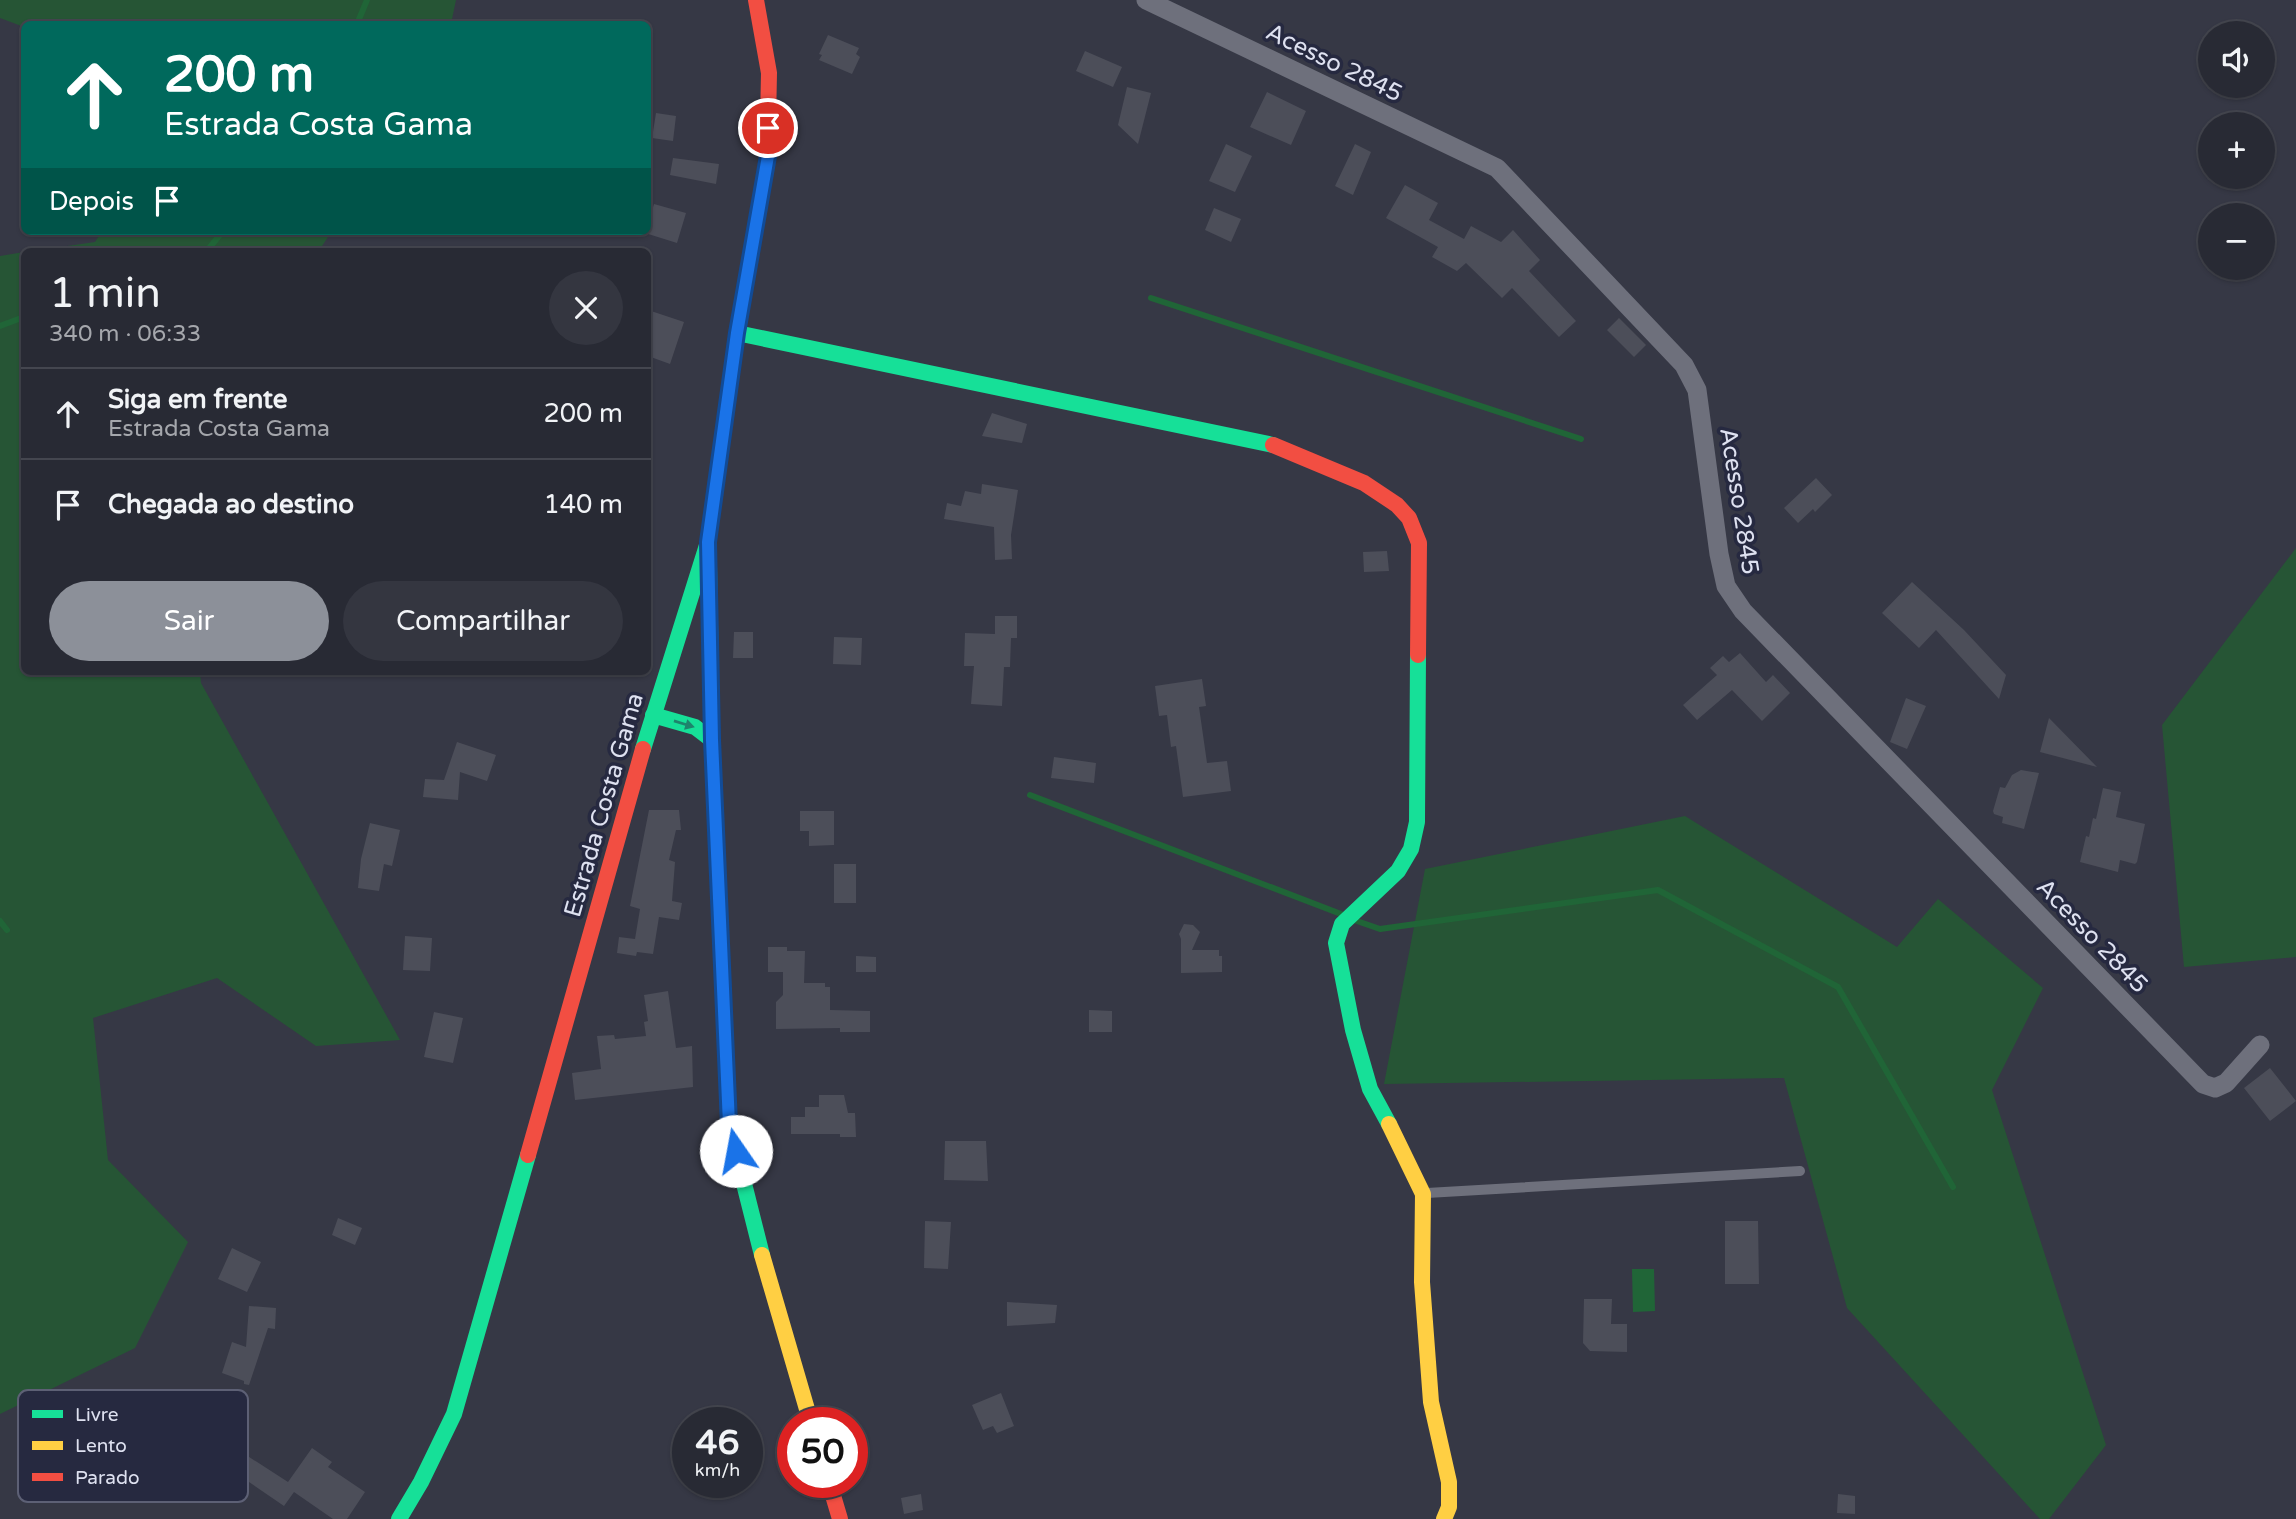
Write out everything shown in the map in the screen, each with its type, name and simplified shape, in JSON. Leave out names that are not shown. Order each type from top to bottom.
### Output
[{"type":"main road","name":"Estrada Costa Gama","points":[[399,1519],[421,1482],[454,1414],[653,715],[708,542],[737,333],[768,156],[769,73],[755,0]]},
{"type":"main road","points":[[737,333],[1269,443],[1338,470],[1391,499],[1410,519],[1419,543],[1417,822],[1411,849],[1398,871],[1342,924],[1336,943],[1353,1030],[1370,1089],[1423,1194],[1422,1282],[1431,1402],[1449,1482],[1449,1507],[1444,1519]]},
{"type":"main road","points":[[708,542],[712,740],[729,1124],[777,1312],[806,1407]]},
{"type":"main road","points":[[653,715],[695,727],[712,740]]},
{"type":"main road","points":[[834,1498],[840,1519]]},
{"type":"street","name":"Acesso 2845","points":[[1146,0],[1497,168],[1684,365],[1697,390],[1726,586],[1743,611],[2203,1084],[2215,1088],[2226,1083],[2260,1045]]},
{"type":"lane","points":[[1423,1194],[1800,1171]]},
{"type":"shaded area","points":[[0,0],[456,0],[452,21],[21,21],[21,26],[0,18]]},
{"type":"shaded area","points":[[99,235],[329,235],[321,248],[54,248],[95,242]]},
{"type":"shaded area","points":[[21,252],[21,675],[200,675],[201,683],[400,1040],[316,1046],[217,978],[93,1018],[108,1160],[188,1242],[135,1348],[49,1390],[18,1390],[18,1405],[0,1414],[0,256]]},
{"type":"shaded area","points":[[2296,548],[2296,957],[2184,967],[2162,725]]},
{"type":"shaded area","points":[[1685,816],[1897,947],[1938,899],[2043,988],[1992,1090],[2106,1445],[2049,1519],[2040,1519],[1847,1308],[1784,1078],[1384,1084],[1425,869]]},
{"type":"shaded area","points":[[1632,1269],[1654,1269],[1655,1311],[1633,1312]]},
{"type":"building","points":[[828,35],[859,48],[856,54],[860,57],[852,74],[819,60]]},
{"type":"building","points":[[1085,51],[1122,67],[1113,87],[1076,71]]},
{"type":"building","points":[[1127,87],[1151,93],[1138,144],[1118,125]]},
{"type":"building","points":[[1267,92],[1306,111],[1291,145],[1250,127]]},
{"type":"building","points":[[656,113],[676,116],[673,141],[652,138]]},
{"type":"building","points":[[1226,144],[1252,156],[1235,192],[1209,181]]},
{"type":"building","points":[[1355,144],[1371,152],[1353,195],[1335,186]]},
{"type":"building","points":[[673,158],[719,164],[716,184],[670,175]]},
{"type":"building","points":[[1405,185],[1438,203],[1429,220],[1464,239],[1471,226],[1501,242],[1513,230],[1540,260],[1529,271],[1576,321],[1559,337],[1512,288],[1502,298],[1466,263],[1457,271],[1432,257],[1438,247],[1386,218]]},
{"type":"building","points":[[654,204],[686,213],[677,243],[651,235]]},
{"type":"building","points":[[1214,208],[1241,219],[1231,242],[1205,230]]},
{"type":"building","points":[[651,311],[684,322],[670,364],[651,357]]},
{"type":"building","points":[[1619,318],[1646,345],[1634,357],[1607,330]]},
{"type":"building","points":[[992,413],[1027,424],[1022,443],[982,436]]},
{"type":"building","points":[[1816,478],[1832,495],[1815,512],[1813,509],[1798,523],[1784,508]]},
{"type":"building","points":[[982,484],[1018,490],[1011,535],[1012,559],[995,560],[994,527],[944,519],[947,503],[961,506],[965,491],[981,494]]},
{"type":"building","points":[[1387,551],[1389,571],[1364,572],[1363,552]]},
{"type":"building","points":[[1912,582],[1964,630],[2006,675],[1999,699],[1936,630],[1919,648],[1882,613]]},
{"type":"building","points":[[995,616],[1017,616],[1017,638],[1011,638],[1010,667],[1004,667],[1002,706],[971,704],[974,666],[964,666],[965,633],[995,634]]},
{"type":"building","points":[[734,632],[753,632],[753,658],[733,658]]},
{"type":"building","points":[[834,637],[862,638],[861,665],[833,664]]},
{"type":"building","points":[[1740,653],[1766,682],[1773,675],[1790,693],[1762,721],[1732,690],[1697,720],[1683,705],[1717,675],[1710,668],[1723,656],[1729,662]]},
{"type":"building","points":[[1202,679],[1206,706],[1199,707],[1207,763],[1227,761],[1231,791],[1183,797],[1176,746],[1171,747],[1167,715],[1159,716],[1155,686]]},
{"type":"building","points":[[1906,698],[1926,706],[1907,749],[1890,742]]},
{"type":"building","points":[[2049,718],[2097,767],[2040,752]]},
{"type":"building","points":[[457,742],[496,755],[487,781],[460,772],[458,800],[423,797],[425,779],[444,780]]},
{"type":"building","points":[[1054,757],[1096,763],[1094,783],[1051,778]]},
{"type":"building","points":[[2021,770],[2039,773],[2024,829],[2002,823],[2003,817],[1993,811],[2000,787],[2005,788],[2012,775]]},
{"type":"building","points":[[2103,788],[2121,792],[2116,817],[2145,824],[2137,862],[2135,864],[2120,860],[2118,872],[2080,862],[2086,836],[2089,837],[2093,818],[2096,819]]},
{"type":"building","points":[[649,810],[679,810],[681,830],[676,830],[669,860],[675,862],[672,901],[682,903],[679,920],[659,917],[653,954],[637,952],[636,956],[617,953],[619,937],[635,939],[640,909],[630,906]]},
{"type":"building","points":[[800,811],[834,811],[834,845],[809,846],[809,831],[800,831]]},
{"type":"building","points":[[370,823],[400,830],[392,866],[384,864],[379,891],[358,888],[361,859]]},
{"type":"building","points":[[834,864],[856,864],[856,903],[834,903]]},
{"type":"building","points":[[1184,924],[1193,925],[1200,932],[1192,950],[1219,950],[1219,956],[1222,956],[1222,972],[1181,973],[1179,934]]},
{"type":"building","points":[[405,936],[432,938],[430,971],[403,970]]},
{"type":"building","points":[[768,947],[805,951],[804,983],[825,983],[825,987],[830,987],[830,1010],[870,1011],[870,1032],[840,1032],[840,1028],[776,1029],[776,1002],[783,995],[783,972],[768,972]]},
{"type":"building","points":[[856,956],[876,957],[876,972],[856,972]]},
{"type":"building","points":[[668,991],[676,1048],[692,1046],[693,1087],[575,1100],[572,1073],[601,1069],[597,1036],[614,1035],[615,1039],[646,1036],[644,1022],[648,1021],[644,995]]},
{"type":"building","points":[[1089,1010],[1112,1011],[1112,1032],[1089,1032]]},
{"type":"building","points":[[434,1012],[463,1018],[453,1063],[424,1057]]},
{"type":"building","points":[[2270,1068],[2296,1101],[2270,1121],[2244,1088]]},
{"type":"building","points":[[819,1095],[844,1095],[848,1113],[855,1113],[856,1137],[840,1137],[840,1134],[791,1134],[791,1117],[805,1117],[805,1107],[819,1107]]},
{"type":"building","points":[[945,1141],[986,1141],[988,1181],[944,1180]]},
{"type":"building","points":[[338,1218],[362,1228],[355,1245],[332,1235]]},
{"type":"building","points":[[925,1221],[951,1222],[948,1269],[924,1268]]},
{"type":"building","points":[[1725,1221],[1758,1221],[1759,1284],[1725,1284]]},
{"type":"building","points":[[232,1248],[261,1262],[247,1292],[218,1279]]},
{"type":"building","points":[[1584,1299],[1612,1299],[1611,1324],[1627,1324],[1627,1352],[1590,1351],[1583,1343]]},
{"type":"building","points":[[1007,1302],[1057,1305],[1055,1323],[1007,1326]]},
{"type":"building","points":[[249,1306],[276,1308],[275,1329],[268,1328],[249,1385],[222,1373],[232,1342],[246,1347]]},
{"type":"building","points":[[1001,1393],[1014,1426],[997,1433],[993,1426],[983,1430],[972,1405]]},
{"type":"building","points":[[312,1448],[332,1462],[328,1467],[365,1492],[347,1519],[333,1519],[294,1492],[284,1506],[248,1484],[248,1456],[288,1482]]},
{"type":"building","points":[[921,1494],[923,1510],[904,1514],[901,1498]]},
{"type":"building","points":[[1838,1494],[1855,1496],[1855,1514],[1837,1513]]},
{"type":"waterway","points":[[358,21],[367,0]]},
{"type":"waterway","points":[[209,248],[220,235]]},
{"type":"waterway","points":[[1151,298],[1581,439]]},
{"type":"waterway","points":[[0,326],[21,318]]},
{"type":"waterway","points":[[1030,795],[1341,914]]},
{"type":"waterway","points":[[1354,920],[1380,929],[1658,890],[1838,987],[1953,1187]]},
{"type":"waterway","points":[[0,921],[7,930]]},
{"type":"traffic: fast","points":[[643,749],[708,542],[737,333],[768,156],[768,122]]},
{"type":"traffic: fast","points":[[737,333],[1273,445]]},
{"type":"traffic: fast","points":[[709,566],[712,740],[729,1124],[762,1255]]},
{"type":"traffic: fast","points":[[1389,1124],[1370,1089],[1353,1030],[1336,943],[1342,924],[1398,871],[1411,849],[1417,822],[1418,655]]},
{"type":"traffic: fast","points":[[653,715],[695,727],[712,740]]},
{"type":"traffic: fast","points":[[399,1519],[421,1482],[454,1414],[528,1155]]},
{"type":"traffic: slow","points":[[1389,1124],[1423,1194],[1422,1282],[1431,1402],[1449,1482],[1449,1507],[1444,1519]]},
{"type":"traffic: slow","points":[[762,1255],[806,1407]]},
{"type":"traffic: jam","points":[[756,0],[769,73],[768,122]]},
{"type":"traffic: jam","points":[[1273,445],[1364,483],[1397,505],[1409,518],[1419,543],[1418,655]]},
{"type":"traffic: jam","points":[[528,1155],[643,749]]},
{"type":"traffic: jam","points":[[834,1498],[840,1519]]},
{"type":"route","points":[[736,1151],[729,1124],[712,740],[708,542],[737,333],[768,156],[768,128]]}]
